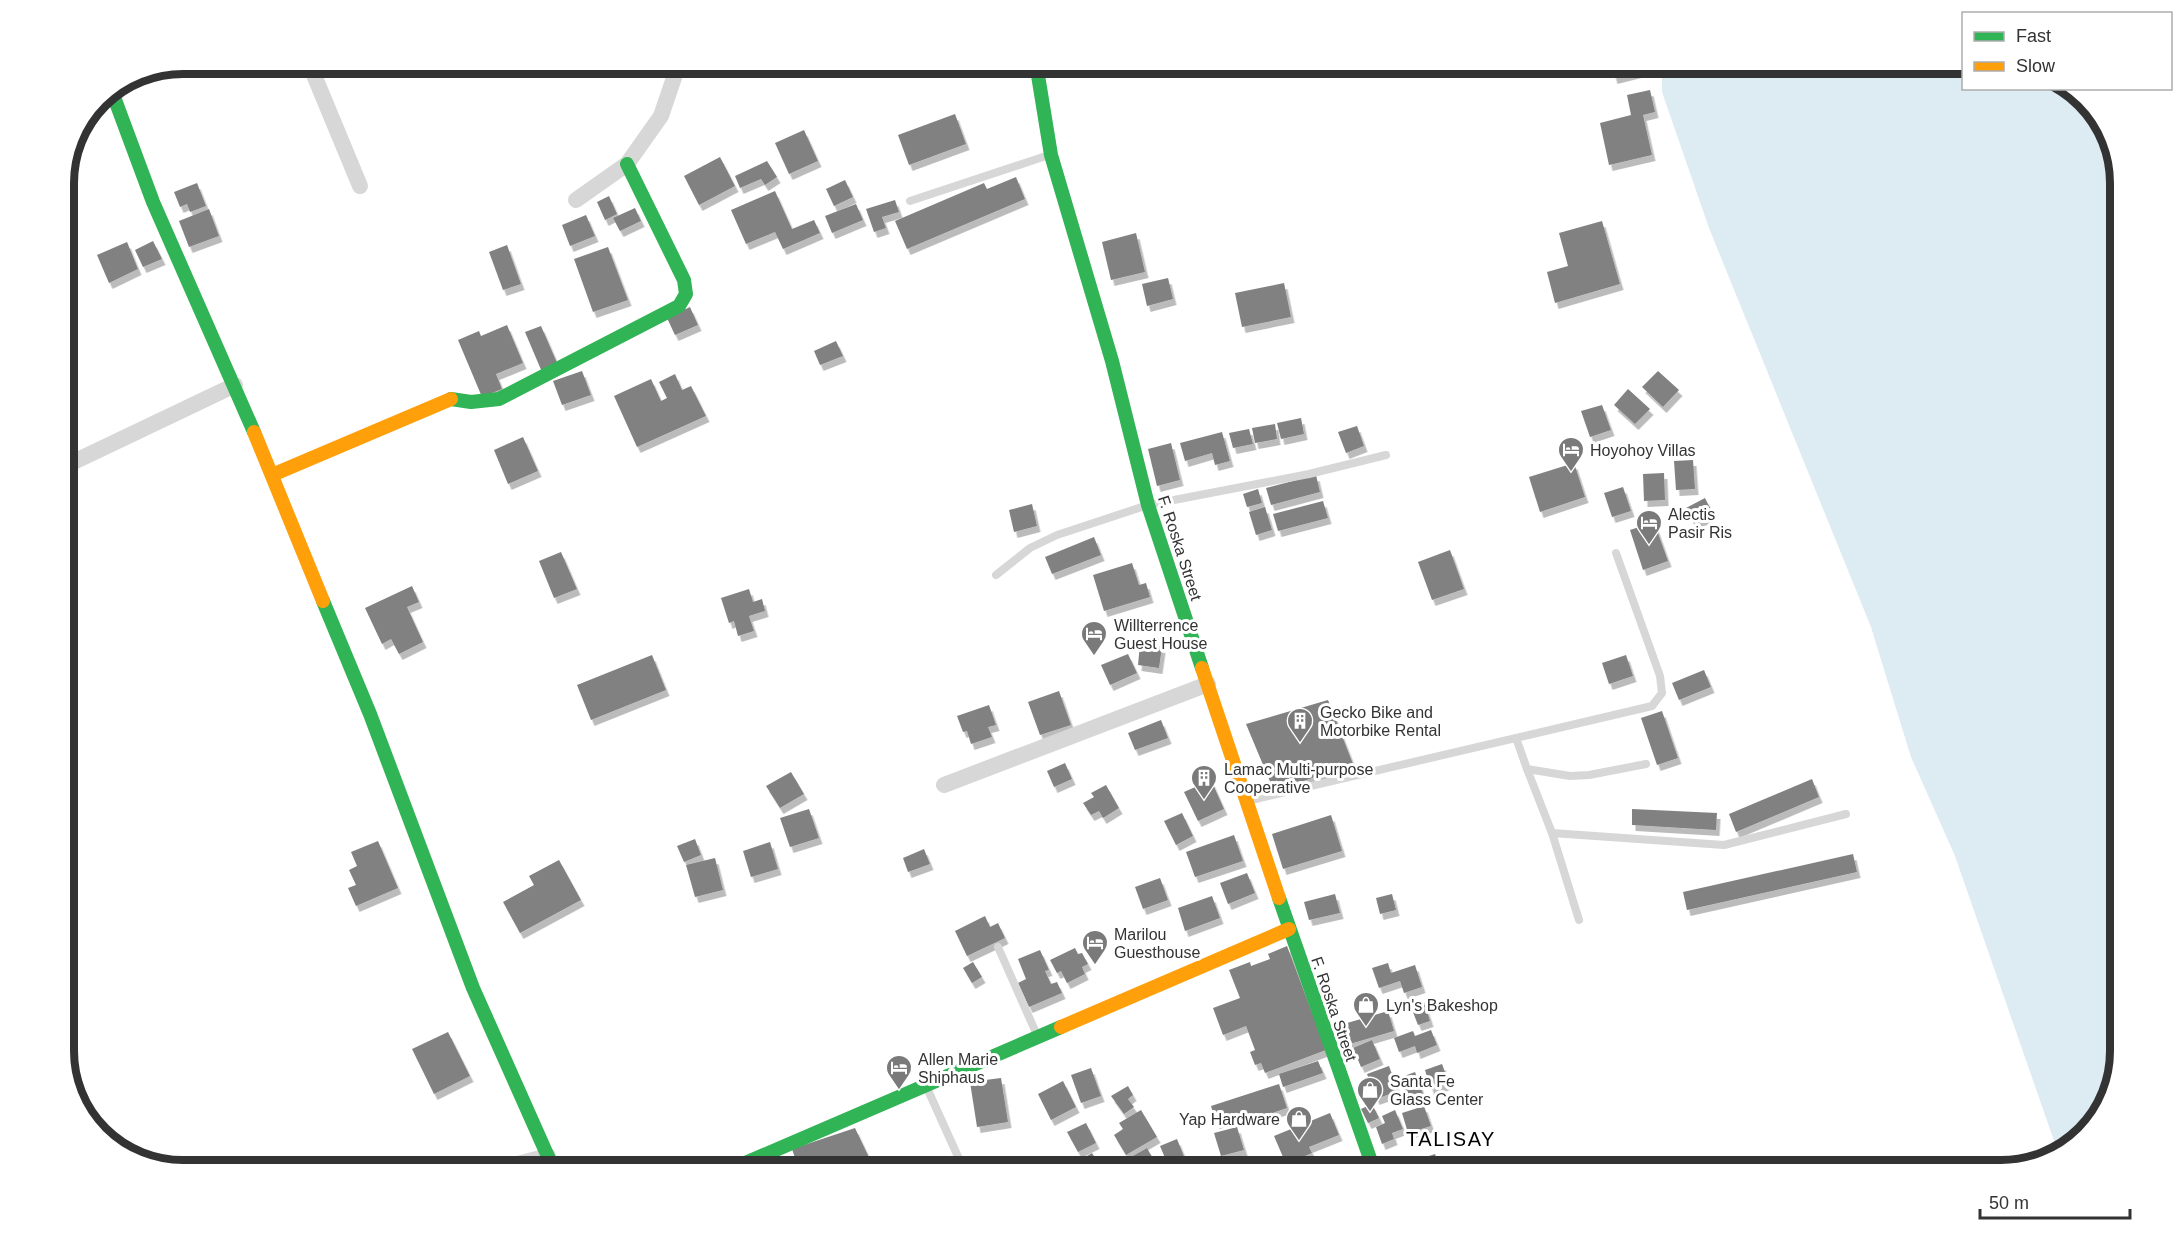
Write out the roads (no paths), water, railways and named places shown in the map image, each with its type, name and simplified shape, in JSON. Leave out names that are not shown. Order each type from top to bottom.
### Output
[{"type":"street","points":[[314,74],[360,186]]},
{"type":"street","points":[[576,200],[627,164],[661,116],[675,74]]},
{"type":"street","name":"F. Roska Street","points":[[1038,74],[1051,155],[1112,361],[1148,505],[1289,929],[1370,1160]]},
{"type":"street","points":[[114,97],[153,202],[235,385],[370,714],[473,988],[550,1160]]},
{"type":"street","points":[[272,475],[450,399],[471,402],[499,399],[679,306],[686,294],[684,280],[627,164]]},
{"type":"street","points":[[74,462],[235,385]]},
{"type":"street","points":[[944,785],[1208,684]]},
{"type":"street","points":[[752,1160],[1289,929]]},
{"type":"lane","points":[[910,201],[1051,155]]},
{"type":"lane","points":[[996,576],[1030,548],[1057,535],[1148,505],[1310,474],[1386,455]]},
{"type":"lane","points":[[1247,801],[1652,706],[1662,693],[1660,676],[1616,553]]},
{"type":"lane","points":[[1516,738],[1552,833],[1580,920]]},
{"type":"lane","points":[[1527,769],[1570,776],[1589,775],[1646,764]]},
{"type":"lane","points":[[1552,833],[1724,845],[1846,814]]},
{"type":"lane","points":[[998,947],[1038,1038]]},
{"type":"lane","points":[[926,1085],[960,1160]]},
{"type":"place","name":"Hoyohoy Villas","points":[[1571,473]]},
{"type":"place","name":"Alectis Pasir Ris","points":[[1649,546]]},
{"type":"place","name":"Willterrence Guest House","points":[[1094,657]]},
{"type":"place","name":"Gecko Bike and Motorbike Rental","points":[[1300,744]]},
{"type":"place","name":"Lamac Multi-purpose Cooperative","points":[[1204,801]]},
{"type":"place","name":"Marilou Guesthouse","points":[[1095,966]]},
{"type":"place","name":"Lyn's Bakeshop","points":[[1366,1028]]},
{"type":"place","name":"Allen Marie Shiphaus","points":[[899,1091]]},
{"type":"place","name":"Santa Fe Glass Center","points":[[1370,1113]]},
{"type":"place","name":"Yap Hardware","points":[[1299,1142]]},
{"type":"district","name":"TALISAY","points":[[1451,1139]]}]
